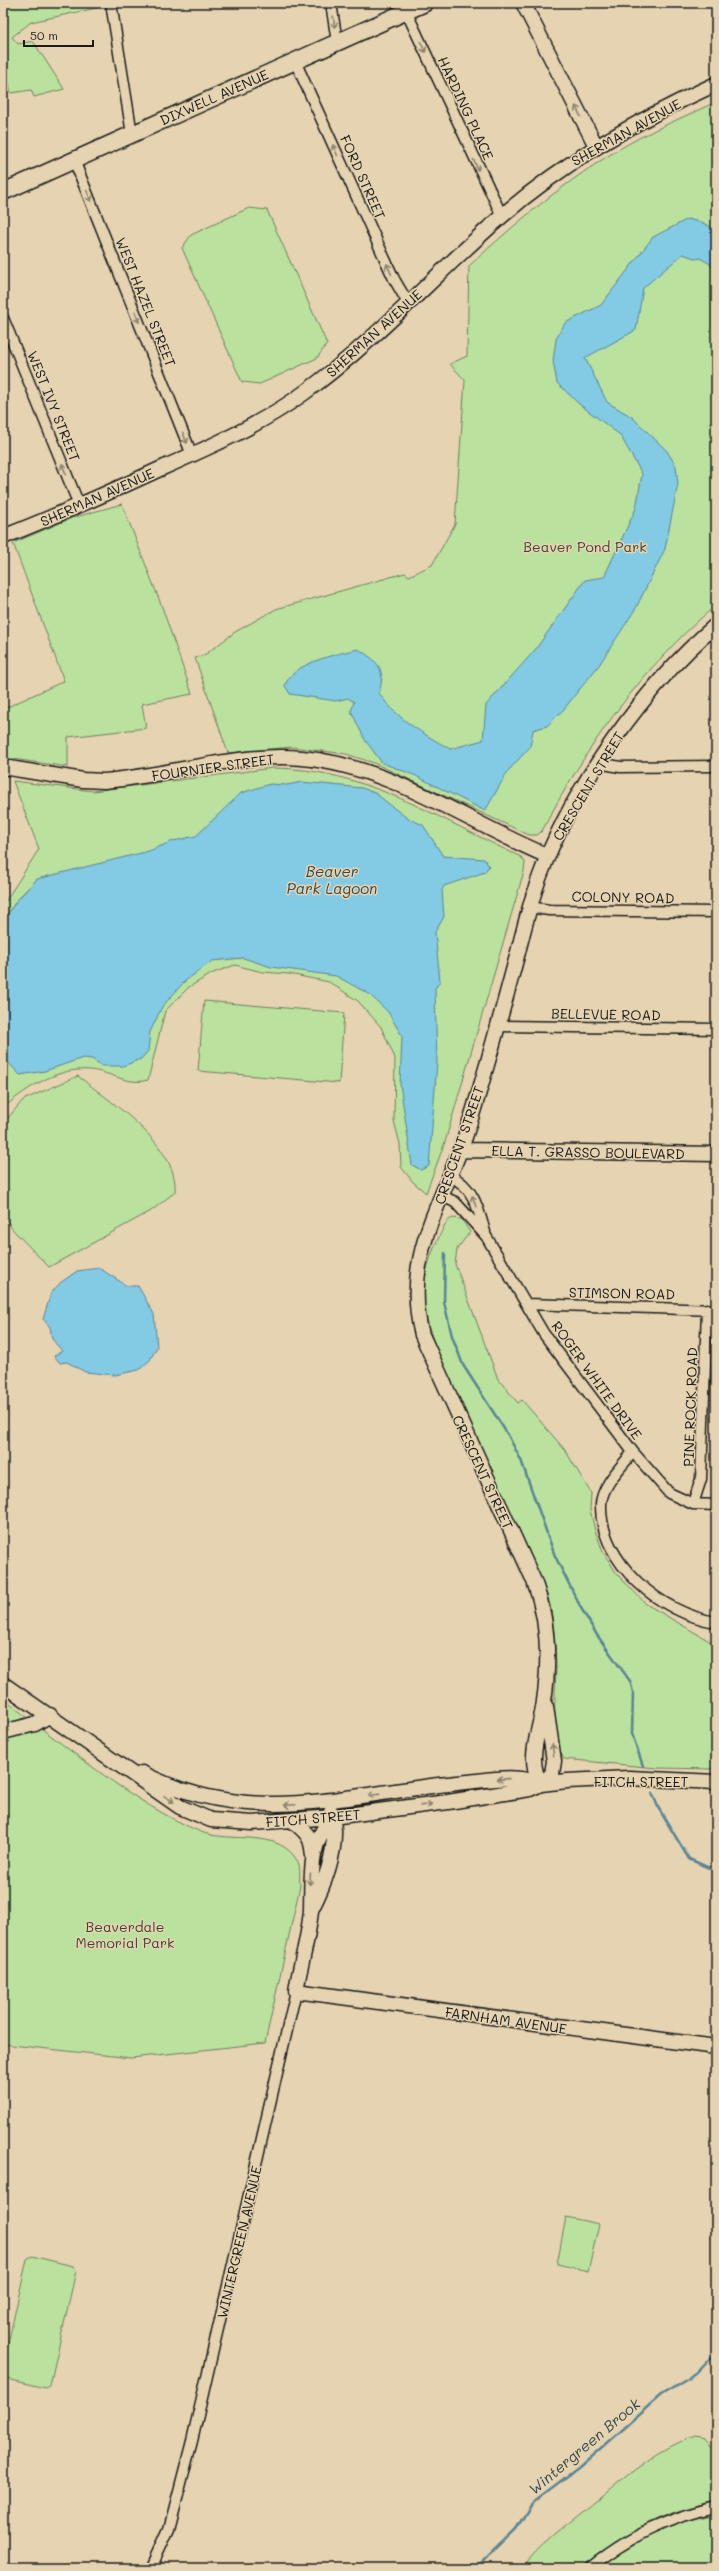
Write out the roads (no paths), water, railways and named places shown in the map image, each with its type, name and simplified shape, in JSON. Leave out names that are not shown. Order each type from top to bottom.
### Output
[{"type":"main road","name":"DIXWELL AVENUE","points":[[3,192],[425,3]]},
{"type":"main road","points":[[522,3],[596,146]]},
{"type":"main road","name":"SHERMAN AVENUE","points":[[3,538],[235,435],[302,394],[337,368],[502,216],[543,182],[596,146],[716,84]]},
{"type":"main road","name":"CRESCENT STREET","points":[[544,1701],[554,1761],[552,1774],[541,1784],[535,1774],[532,1762],[544,1701],[547,1638],[540,1599],[432,1361],[418,1322],[415,1298],[418,1265],[427,1233],[451,1176],[460,1150],[529,907],[558,834],[599,763],[636,711],[673,668],[716,625]]},
{"type":"main road","name":"FOURNIER STREET","points":[[3,768],[83,780],[104,781],[265,758],[317,760],[370,774],[402,787],[548,856]]},
{"type":"main road","name":"ELLA T. GRASSO BOULEVARD","points":[[460,1150],[716,1154]]},
{"type":"main road","name":"FITCH STREET","points":[[3,1684],[193,1814],[228,1822],[332,1817],[515,1792],[530,1789],[541,1784],[629,1778],[716,1782]]},
{"type":"main road","points":[[3,1732],[35,1724],[50,1715]]},
{"type":"main road","name":"FITCH STREET","points":[[102,1753],[152,1779],[222,1801],[275,1806],[329,1802],[441,1785],[500,1779],[526,1778],[541,1784]]},
{"type":"main road","name":"WINTERGREEN AVENUE","points":[[311,1911],[322,1889],[332,1847],[334,1830],[329,1802]]},
{"type":"main road","name":"WINTERGREEN AVENUE","points":[[296,1991],[311,1911],[309,1886],[313,1858],[322,1831],[332,1817]]},
{"type":"main road","points":[[292,1820],[301,1826],[311,1840],[313,1858]]},
{"type":"main road","name":"FARNHAM AVENUE","points":[[296,1991],[716,2046]]},
{"type":"street","points":[[111,3],[132,134]]},
{"type":"street","points":[[331,3],[337,42]]},
{"type":"street","name":"HARDING PLACE","points":[[406,11],[502,216]]},
{"type":"street","name":"FORD STREET","points":[[295,61],[394,279],[408,303]]},
{"type":"street","name":"WEST HAZEL STREET","points":[[74,160],[192,455]]},
{"type":"street","name":"WEST IVY STREET","points":[[3,318],[79,505]]},
{"type":"street","points":[[599,763],[620,767],[716,766]]},
{"type":"street","name":"COLONY ROAD","points":[[529,907],[549,910],[716,912]]},
{"type":"street","name":"BELLEVUE ROAD","points":[[496,1026],[716,1029]]},
{"type":"street","name":"ROGER WHITE DRIVE","points":[[451,1176],[463,1182],[472,1194],[486,1236]]},
{"type":"street","name":"ROGER WHITE DRIVE","points":[[442,1196],[455,1202],[486,1236],[544,1334],[633,1452],[669,1492],[693,1504],[716,1505]]},
{"type":"street","name":"STIMSON ROAD","points":[[527,1304],[711,1309]]},
{"type":"street","name":"PINE ROCK ROAD","points":[[693,1504],[702,1479],[711,1309]]},
{"type":"street","points":[[633,1452],[608,1484],[601,1503],[604,1523],[612,1546],[623,1566],[637,1583],[655,1598],[677,1609],[716,1622]]},
{"type":"street","name":"WINTERGREEN AVENUE","points":[[151,2568],[168,2529],[190,2448],[296,1991]]},
{"type":"street","points":[[590,2568],[623,2543],[650,2528],[671,2519],[716,2507]]},
{"type":"water","points":[[688,219],[703,223],[716,230],[716,272],[710,264],[700,258],[697,259],[683,254],[643,288],[636,330],[585,358],[607,402],[632,417],[667,451],[676,466],[678,484],[665,549],[636,608],[599,665],[564,709],[547,726],[533,730],[530,747],[508,771],[485,811],[414,775],[382,763],[365,740],[351,711],[354,702],[348,698],[336,701],[290,694],[285,686],[289,678],[296,671],[305,666],[327,657],[358,649],[376,662],[379,667],[382,678],[379,693],[394,711],[411,725],[450,749],[483,740],[486,705],[535,650],[585,580],[604,577],[636,508],[642,474],[620,435],[579,404],[557,383],[553,361],[556,339],[565,323],[601,305],[653,237]]},
{"type":"water","name":"Beaver Park Lagoon","points":[[302,782],[362,788],[375,793],[407,818],[423,825],[443,856],[484,859],[489,866],[485,872],[444,886],[442,890],[444,917],[435,932],[440,981],[435,989],[437,1063],[429,1166],[421,1170],[412,1165],[400,1084],[402,1036],[388,1012],[369,994],[336,976],[271,967],[243,958],[212,961],[184,982],[162,1007],[150,1032],[148,1051],[141,1059],[123,1066],[102,1066],[92,1059],[83,1058],[45,1071],[20,1075],[3,1057],[3,921],[17,900],[37,879],[149,851],[173,841],[196,836],[241,793],[270,784],[287,785]]},
{"type":"water","points":[[99,1268],[127,1286],[138,1286],[154,1314],[157,1347],[150,1360],[139,1370],[115,1375],[85,1372],[67,1362],[60,1363],[54,1356],[62,1351],[52,1339],[50,1327],[43,1319],[51,1293],[60,1283],[77,1271]]},
{"type":"waterway","points":[[445,1253],[444,1302],[452,1336],[463,1365],[508,1435],[521,1460],[555,1556],[581,1608],[597,1635],[630,1681],[633,1692],[632,1734],[643,1766]]},
{"type":"waterway","points":[[652,1793],[659,1809],[689,1859],[716,1871]]},
{"type":"waterway","name":"Wintergreen Brook","points":[[479,2568],[480,2564],[516,2529],[533,2502],[578,2468],[661,2395],[696,2374],[716,2353]]},
{"type":"park label","name":"Beaver Pond Park","points":[[585,546]]},
{"type":"park label","name":"Beaverdale Memorial Park","points":[[125,1934]]}]
